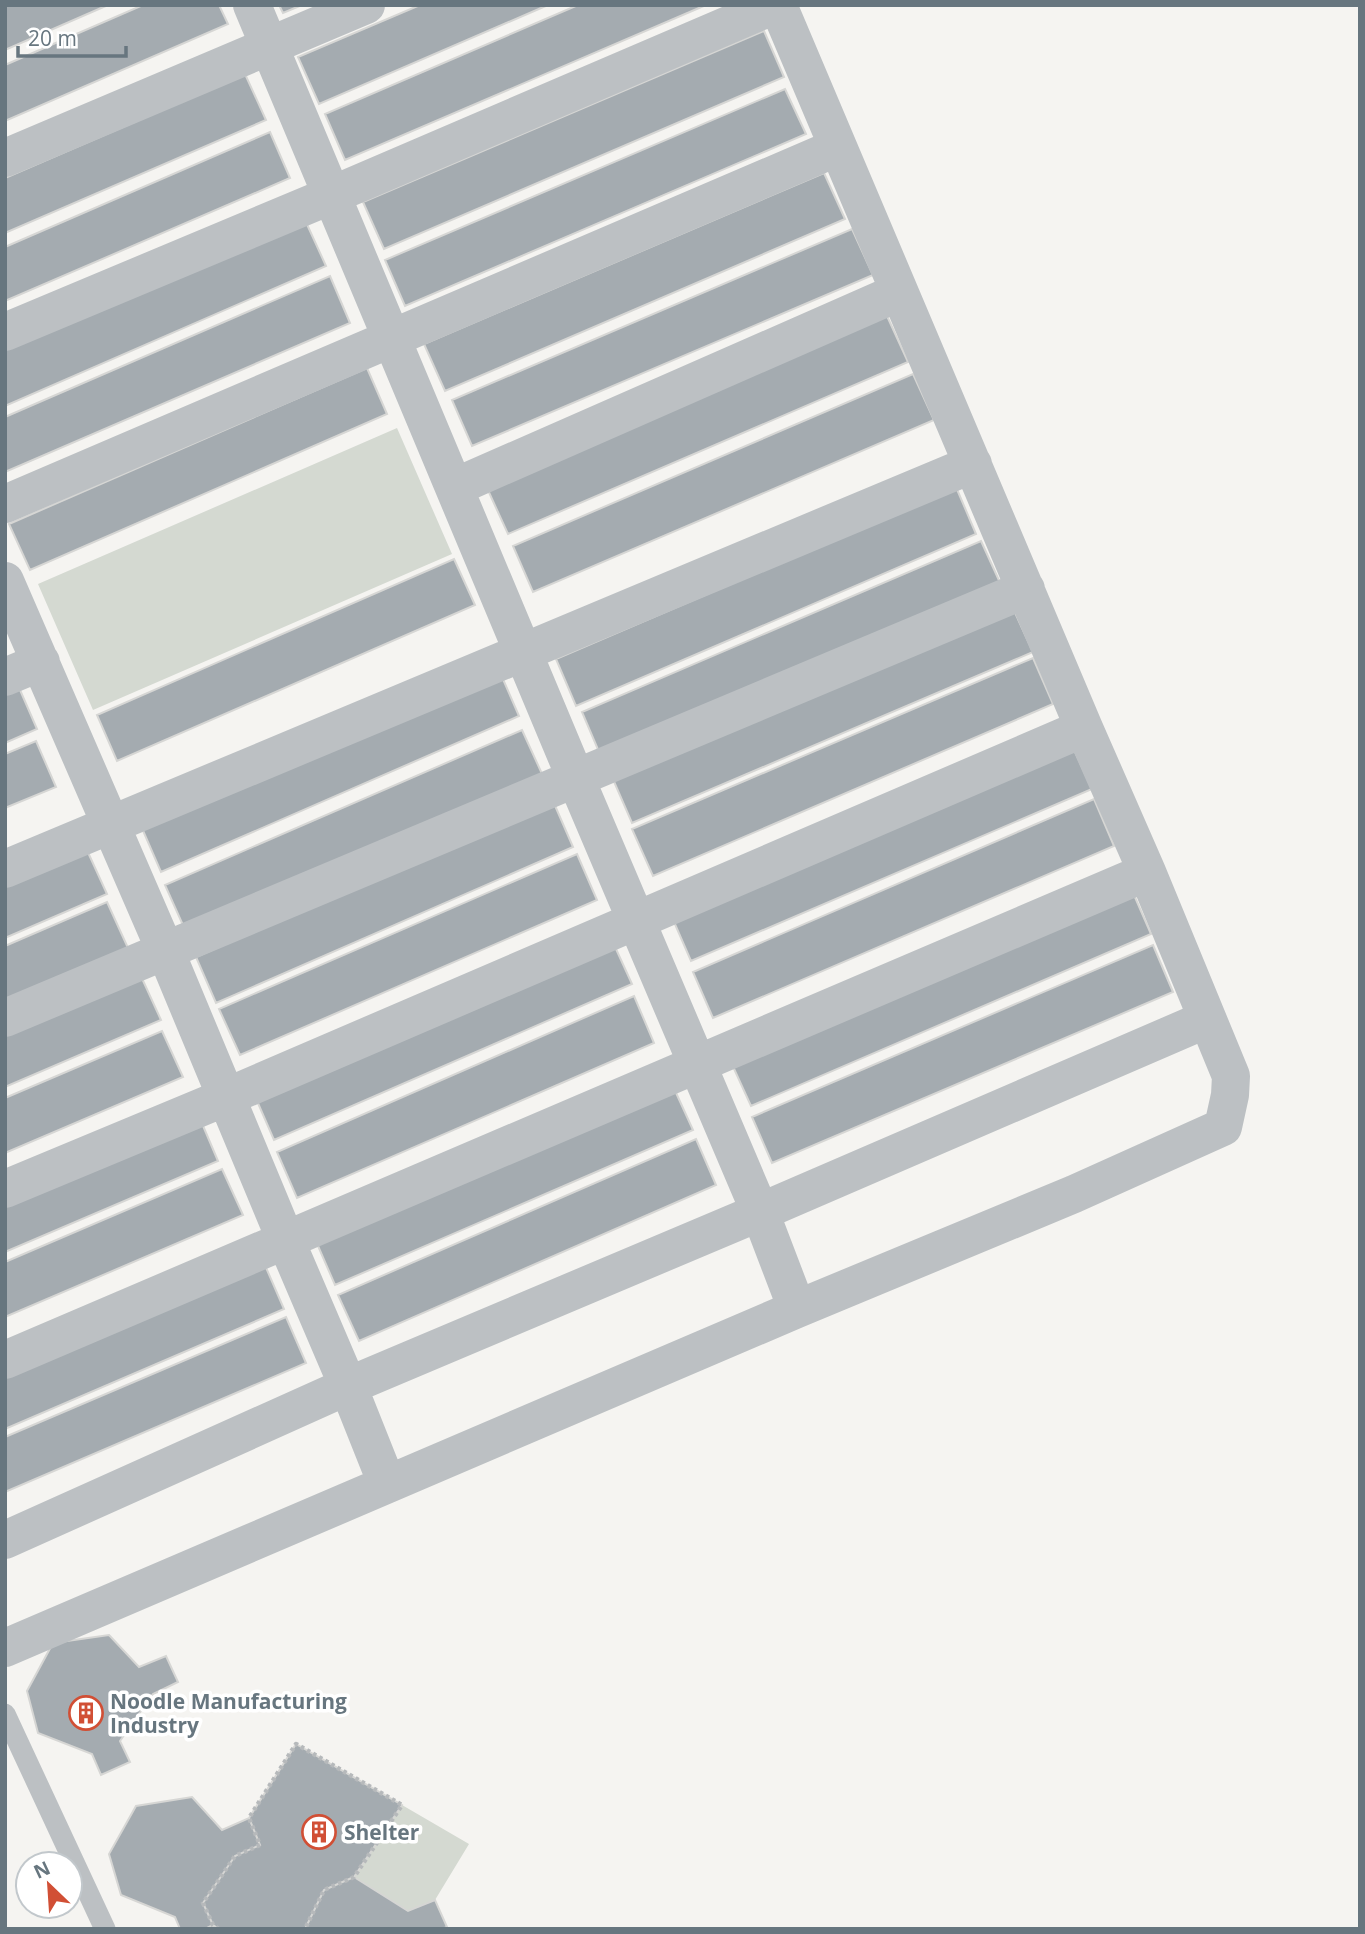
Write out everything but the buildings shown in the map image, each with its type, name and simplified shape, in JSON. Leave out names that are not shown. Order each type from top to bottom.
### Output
[{"type":"street","points":[[252,5],[760,1212],[797,1309]]},
{"type":"street","points":[[5,158],[366,5]]},
{"type":"street","points":[[5,332],[776,5],[1147,872],[1231,1076],[1223,1127],[1074,1194],[797,1309],[5,1648]]},
{"type":"street","points":[[5,504],[838,147]]},
{"type":"street","points":[[455,487],[899,292]]},
{"type":"street","points":[[5,869],[973,464]]},
{"type":"street","points":[[5,581],[165,950],[387,1484]]},
{"type":"street","points":[[5,1018],[1026,589]]},
{"type":"street","points":[[5,677],[41,662]]},
{"type":"street","points":[[5,1189],[226,1097],[1084,728]]},
{"type":"street","points":[[5,1360],[1147,872]]},
{"type":"street","points":[[5,1539],[348,1386],[1207,1019]]},
{"type":"lane","points":[[5,1714],[105,1929]]},
{"type":"path","points":[[219,1929],[213,1925],[203,1903],[235,1856],[260,1845],[249,1818],[296,1744],[402,1805],[354,1877],[324,1890],[305,1929]]},
{"type":"shaded area","points":[[397,428],[452,554],[93,710],[38,584]]},
{"type":"shaded area","points":[[402,1805],[469,1844],[435,1900],[408,1911],[354,1877]]},
{"type":"place","name":"Noodle Manufacturing Industry","points":[[86,1713]]},
{"type":"place","name":"Shelter","points":[[319,1832]]}]
